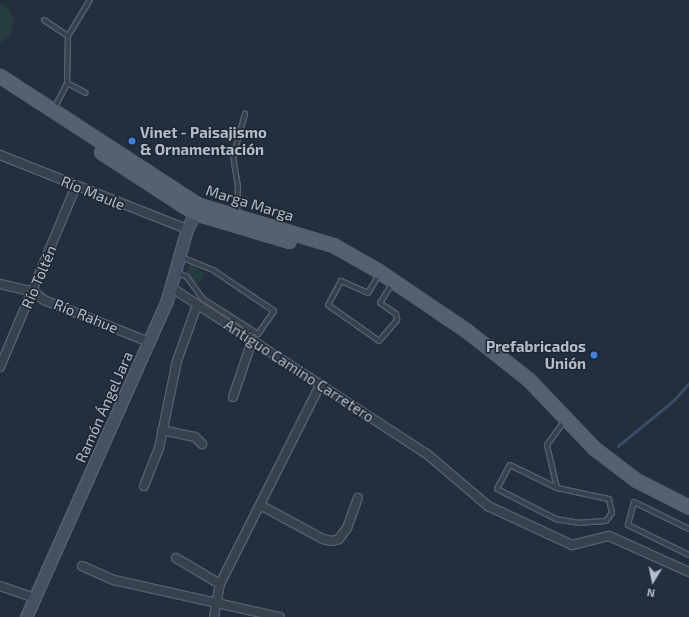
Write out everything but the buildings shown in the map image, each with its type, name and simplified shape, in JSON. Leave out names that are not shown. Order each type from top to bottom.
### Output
[{"type":"main road","name":"Marga Marga","points":[[0,76],[54,109],[197,209],[236,218],[334,245],[403,286],[494,352],[529,380],[565,420],[594,448],[636,480],[689,507]]},
{"type":"main road","name":"Marga Marga","points":[[0,80],[135,177],[197,209],[327,252],[377,278],[494,352]]},
{"type":"main road","name":"Ramón Ángel Jara","points":[[26,617],[172,288],[187,229],[197,209]]},
{"type":"street","name":"Río Maule","points":[[0,155],[187,229]]},
{"type":"street","name":"Río Toltén","points":[[0,367],[34,292],[76,186]]},
{"type":"street","name":"Río Rahue","points":[[0,284],[34,292],[44,300],[149,342]]},
{"type":"street","name":"Antiguo Camino Carretero","points":[[172,288],[427,454],[488,506],[572,545],[609,536],[689,572]]},
{"type":"street","points":[[144,486],[160,448],[162,430],[176,378],[177,361],[197,305]]},
{"type":"street","points":[[233,397],[252,341]]},
{"type":"street","points":[[214,617],[218,602],[220,584],[320,385]]},
{"type":"street","points":[[162,430],[195,437],[202,444]]},
{"type":"street","points":[[260,505],[323,539],[332,541],[340,539],[347,528],[358,498]]},
{"type":"street","points":[[176,558],[220,584]]},
{"type":"street","points":[[82,566],[114,580],[280,617]]},
{"type":"street","points":[[0,586],[34,598]]},
{"type":"lane","points":[[54,109],[67,83],[68,36],[90,0]]},
{"type":"lane","points":[[44,20],[68,36]]},
{"type":"lane","points":[[67,83],[86,93]]},
{"type":"lane","points":[[236,218],[238,187],[232,157],[245,114]]},
{"type":"lane","points":[[176,272],[187,277],[203,299],[258,334],[274,311],[212,270],[180,257]]},
{"type":"lane","points":[[377,278],[368,293],[341,281],[328,305],[379,341],[397,320],[396,314],[380,304],[390,287]]},
{"type":"lane","points":[[557,488],[547,445],[565,420]]},
{"type":"lane","points":[[510,465],[557,488],[609,499],[612,513],[606,521],[580,523],[556,518],[497,489],[510,465]]},
{"type":"lane","points":[[689,529],[634,502],[628,525],[689,555]]},
{"type":"green space","points":[[0,2],[10,10],[14,22],[10,35],[0,43]]},
{"type":"green space","points":[[190,264],[205,274],[198,284],[186,274]]},
{"type":"waterway","points":[[618,446],[673,401],[689,383]]},
{"type":"place","name":"Vinet - Paisajismo & Ornamentación","points":[[132,141]]},
{"type":"place","name":"Prefabricados Unión","points":[[594,355]]}]
